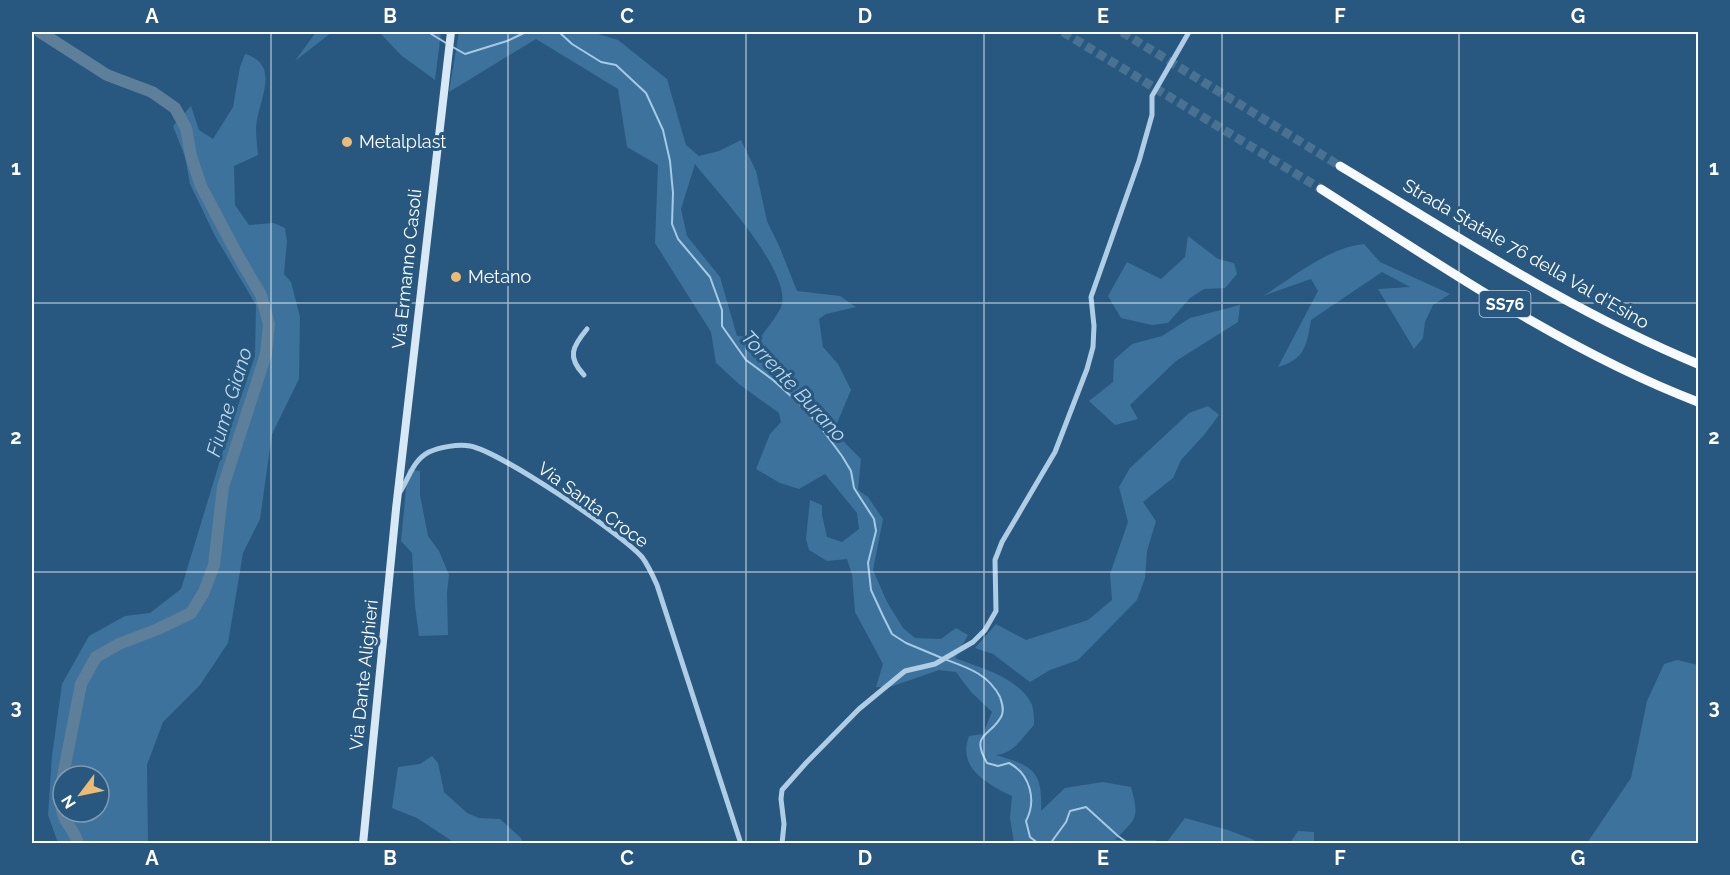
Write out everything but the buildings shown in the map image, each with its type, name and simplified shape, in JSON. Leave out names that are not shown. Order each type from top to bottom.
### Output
[{"type":"highway","name":"Strada Statale 76 della Val d'Esino","points":[[1340,166],[1564,298],[1629,333],[1698,364]]},
{"type":"highway","name":"SS76","points":[[1321,189],[1473,286],[1551,331],[1610,362],[1698,402]]},
{"type":"main road","name":"Via Ermanno Casoli","points":[[396,509],[451,35]]},
{"type":"main road","name":"Via Dante Alighieri","points":[[363,843],[396,509]]},
{"type":"street","points":[[782,843],[784,824],[780,799],[782,790],[806,763],[860,709],[905,671],[935,664],[973,642],[985,630],[996,611],[995,560],[1002,542],[1055,452],[1087,369],[1093,347],[1091,297],[1139,161],[1152,115],[1152,96],[1189,32]]},
{"type":"street","points":[[584,375],[576,366],[573,358],[576,342],[587,329]]},
{"type":"street","name":"Via Santa Croce","points":[[398,494],[414,466],[429,452],[454,446],[469,446],[486,451],[506,462],[583,511],[632,547],[643,558],[657,585],[741,843]]},
{"type":"shaded area","points":[[316,32],[332,32],[295,61]]},
{"type":"shaded area","points":[[379,32],[441,32],[435,80],[402,56]]},
{"type":"shaded area","points":[[459,32],[595,32],[618,40],[667,79],[686,145],[699,156],[719,151],[741,140],[756,171],[767,221],[797,291],[840,296],[856,307],[826,314],[819,319],[823,347],[838,364],[851,390],[835,428],[844,442],[861,459],[858,490],[868,497],[883,519],[873,570],[887,602],[903,628],[915,638],[941,639],[956,628],[968,635],[955,658],[999,675],[1019,688],[1026,696],[1033,707],[1034,725],[1013,748],[996,755],[1027,767],[1033,772],[1040,786],[1041,811],[1065,788],[1103,782],[1131,787],[1135,806],[1134,817],[1115,840],[1155,840],[1161,843],[1014,843],[1010,818],[1012,796],[977,774],[967,757],[966,747],[969,736],[983,734],[992,712],[971,692],[956,672],[939,670],[890,687],[876,687],[883,664],[855,612],[852,574],[847,559],[827,561],[809,550],[806,539],[810,500],[822,505],[827,537],[842,542],[859,529],[857,513],[825,474],[799,489],[780,483],[756,469],[770,434],[781,422],[779,413],[739,384],[716,363],[711,332],[655,243],[658,165],[627,147],[618,89],[536,39],[449,92]],"holes":[[[695,164],[751,233],[776,274],[782,292],[781,307],[760,338],[737,336],[720,277],[687,236],[681,209]]]},
{"type":"shaded area","points":[[245,54],[256,59],[263,66],[265,85],[256,127],[258,155],[234,166],[235,205],[249,225],[274,223],[285,228],[287,241],[284,274],[291,282],[300,317],[299,379],[272,434],[260,519],[243,553],[228,643],[200,685],[163,722],[147,765],[148,843],[58,843],[51,824],[111,824],[111,764],[51,764],[62,684],[89,636],[125,616],[150,613],[181,589],[226,441],[255,356],[256,305],[215,236],[190,184],[185,157],[173,126],[191,106],[199,130],[213,139],[233,107],[240,67]]},
{"type":"shaded area","points":[[1188,236],[1218,259],[1234,263],[1237,274],[1225,288],[1204,289],[1190,298],[1168,323],[1152,325],[1121,318],[1108,296],[1127,262],[1161,279],[1185,257]]},
{"type":"shaded area","points":[[1364,244],[1380,262],[1450,294],[1433,305],[1425,322],[1423,338],[1414,349],[1378,289],[1410,287],[1382,272],[1311,320],[1303,350],[1294,360],[1278,367],[1318,291],[1311,279],[1263,296],[1324,257]]},
{"type":"shaded area","points":[[1240,305],[1238,322],[1176,361],[1130,405],[1138,419],[1115,425],[1089,401],[1113,382],[1114,360],[1132,344],[1162,336],[1190,318]]},
{"type":"shaded area","points":[[1208,406],[1219,415],[1181,460],[1173,478],[1143,502],[1156,521],[1147,551],[1145,578],[1137,600],[1078,660],[1050,670],[1030,682],[993,654],[975,648],[996,624],[1026,640],[1088,620],[1112,600],[1110,574],[1128,522],[1119,487],[1130,468],[1189,413]]},
{"type":"shaded area","points":[[408,469],[420,471],[420,495],[428,536],[439,551],[449,575],[448,635],[419,636],[412,553],[401,541]]},
{"type":"shaded area","points":[[1677,660],[1698,665],[1698,843],[1587,843],[1631,778],[1647,701],[1664,664]]},
{"type":"shaded area","points":[[432,756],[438,763],[444,792],[467,813],[479,818],[500,819],[521,838],[523,843],[455,843],[417,818],[392,808],[398,767],[420,764]]},
{"type":"shaded area","points":[[51,771],[51,823],[48,815]]},
{"type":"shaded area","points":[[1185,818],[1228,830],[1254,840],[1256,843],[1166,843]]},
{"type":"shaded area","points":[[1298,831],[1314,832],[1314,843],[1290,843]]},
{"type":"waterway","name":"Fiume Giano","points":[[40,32],[107,75],[152,92],[175,108],[186,128],[191,156],[201,186],[261,295],[269,324],[266,354],[223,487],[214,565],[204,592],[191,613],[119,644],[96,657],[81,684],[65,764]]},
{"type":"waterway","name":"Torrente Burano","points":[[428,32],[446,43]]},
{"type":"waterway","name":"Torrente Burano","points":[[451,46],[465,54],[507,41],[526,32]]},
{"type":"waterway","name":"Torrente Burano","points":[[559,32],[572,44],[601,62],[616,65],[646,93],[663,130],[670,161],[673,193],[672,224],[678,239],[710,277],[722,310],[722,326],[746,360],[803,407],[822,429],[851,471],[854,488],[874,519],[876,531],[868,563],[871,590],[892,634],[906,643],[942,658]]},
{"type":"waterway","name":"Torrente Burano","points":[[947,660],[971,669],[984,678],[1000,697],[1002,715],[981,740],[980,746],[987,763],[998,766],[1009,763],[1027,781],[1030,788],[1031,805],[1026,821],[1030,837],[1039,844]]},
{"type":"waterway","name":"Torrente Burano","points":[[1050,844],[1066,822],[1070,811],[1086,807],[1129,844]]},
{"type":"waterway","name":"Fiume Giano","points":[[68,824],[78,844]]},
{"type":"tunnel","points":[[1063,32],[1321,189]]},
{"type":"tunnel","points":[[1122,32],[1340,166]]},
{"type":"place","name":"Metalplast","points":[[347,142]]},
{"type":"place","name":"Metano","points":[[456,277]]}]
